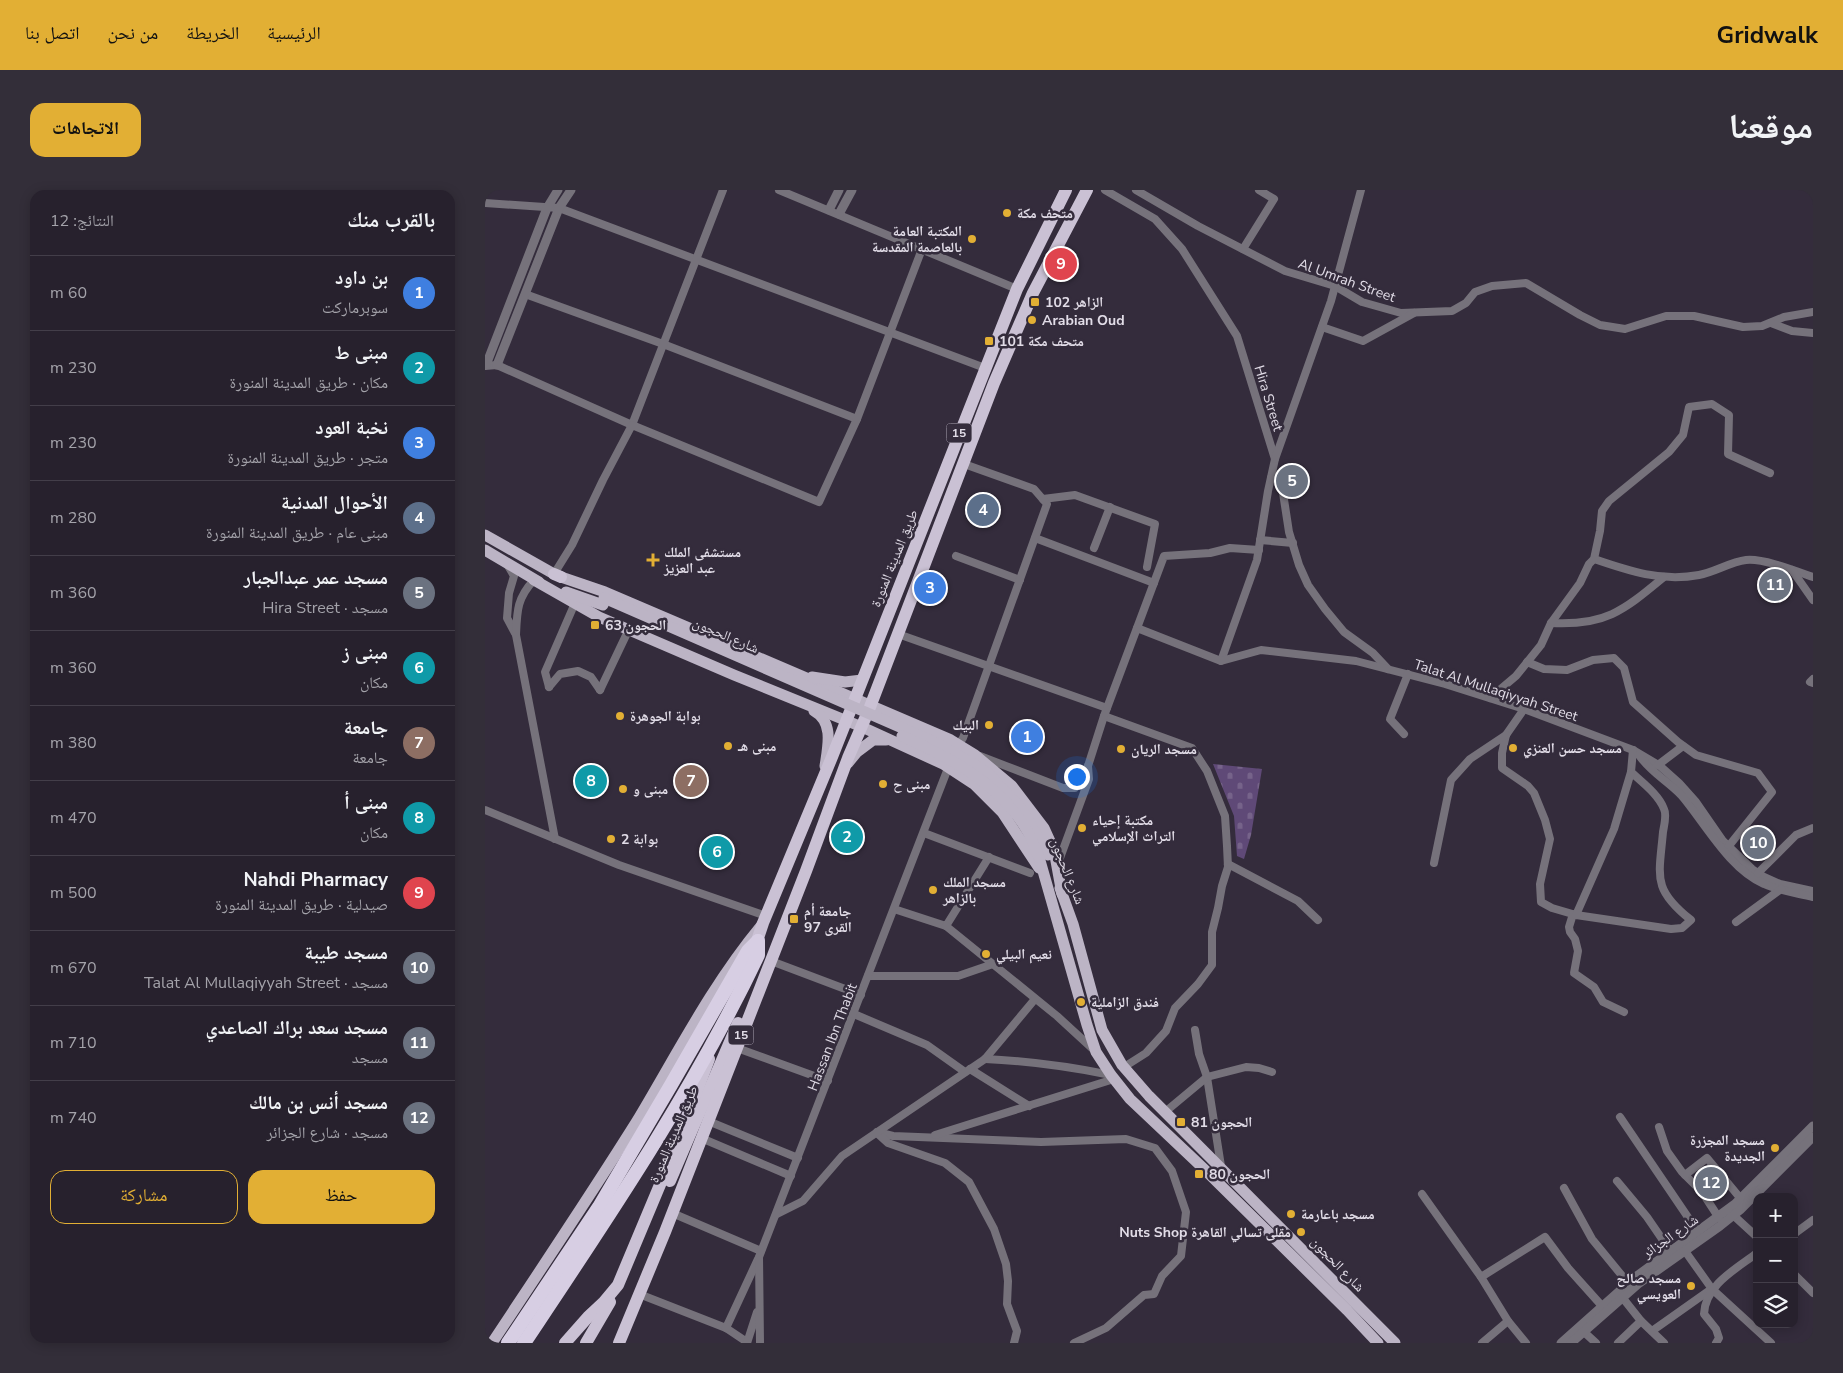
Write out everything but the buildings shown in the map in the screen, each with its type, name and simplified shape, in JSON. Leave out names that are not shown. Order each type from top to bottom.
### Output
[{"type":"highway","name":"طريق المدينة المنورة","points":[[565,1343],[618,1285],[758,941],[1017,289],[1066,190]]},
{"type":"highway","name":"طريق المدينة المنورة","points":[[619,1343],[771,961],[994,383],[1033,293],[1087,190]]},
{"type":"highway","name":"طريق المدينة المنورة","points":[[586,1343],[638,1254],[687,1144],[768,951],[781,934]]},
{"type":"highway","points":[[508,1343],[599,1207],[748,951],[758,941]]},
{"type":"highway","points":[[524,1343],[613,1210],[707,1055],[758,955],[758,941]]},
{"type":"main road","name":"شارع الحجون","points":[[486,535],[604,602]]},
{"type":"main road","name":"شارع الحجون","points":[[485,550],[533,580],[604,602],[941,745],[988,773],[1023,811],[1062,894],[1073,924],[1102,1030],[1124,1067],[1165,1112],[1221,1166],[1395,1343]]},
{"type":"main road","points":[[558,575],[605,592],[870,706],[957,744],[975,755],[1012,786],[1044,828],[1053,850],[1062,894]]},
{"type":"main road","points":[[533,580],[599,617],[861,727],[948,768],[975,785],[1002,812],[1045,876]]},
{"type":"main road","points":[[797,675],[845,682],[862,680]]},
{"type":"main road","points":[[797,701],[821,715],[829,730],[824,776]]},
{"type":"main road","points":[[845,767],[857,752],[873,740],[890,740]]},
{"type":"main road","name":"شارع الحجون","points":[[1044,856],[1045,876],[1087,1025],[1097,1052],[1113,1077],[1130,1099],[1203,1168],[1378,1343]]},
{"type":"main road","points":[[492,1343],[589,1197],[737,956],[765,920]]},
{"type":"street","points":[[485,366],[547,208],[558,190]]},
{"type":"street","points":[[497,364],[559,208],[571,190]]},
{"type":"street","points":[[558,575],[603,480],[632,425],[723,190]]},
{"type":"street","points":[[779,190],[1017,289]]},
{"type":"street","points":[[829,210],[839,190]]},
{"type":"street","points":[[839,214],[852,190]]},
{"type":"street","name":"Hira Street","points":[[1105,190],[1155,219],[1182,249],[1237,336],[1275,458],[1257,560],[1221,661]]},
{"type":"street","name":"Al Umrah Street","points":[[1136,190],[1198,226],[1285,271],[1335,286],[1362,302],[1401,313],[1452,311],[1466,303],[1475,292],[1492,286],[1526,283],[1580,315],[1608,326],[1625,328],[1666,316],[1694,316],[1743,327],[1761,326],[1771,323],[1792,331],[1813,333]]},
{"type":"street","points":[[1243,249],[1274,199],[1259,190]]},
{"type":"street","points":[[1275,458],[1322,327],[1361,190]]},
{"type":"street","points":[[485,203],[559,208],[985,368]]},
{"type":"street","points":[[485,366],[497,364],[632,425],[819,502],[857,419],[922,249]]},
{"type":"street","points":[[525,294],[663,344],[857,419]]},
{"type":"street","points":[[1322,327],[1363,341],[1416,312]]},
{"type":"street","points":[[1771,323],[1784,317],[1813,312]]},
{"type":"street","points":[[1490,698],[1516,676],[1541,644],[1551,623],[1568,602],[1589,564],[1594,559],[1602,511],[1609,501],[1669,452],[1683,435],[1689,408],[1712,404],[1729,415],[1728,454],[1770,473]]},
{"type":"street","points":[[964,464],[1034,489],[1043,499],[1075,495],[1155,524],[1147,567]]},
{"type":"street","points":[[1271,478],[1281,480],[1283,499],[1293,543],[1308,585],[1325,610],[1344,632],[1373,653],[1387,669]]},
{"type":"street","name":"Hassan Ibn Thabit","points":[[760,1343],[760,1254],[957,744],[963,738],[1047,504],[1043,499]]},
{"type":"street","points":[[1094,548],[1109,507]]},
{"type":"street","points":[[1035,538],[1154,583]]},
{"type":"street","points":[[1260,540],[1293,543]]},
{"type":"street","points":[[1057,867],[1089,779],[1089,766],[1103,716],[1164,556],[1210,553],[1230,548],[1259,550]]},
{"type":"street","points":[[956,556],[1020,580]]},
{"type":"street","points":[[1594,559],[1624,570],[1656,577],[1699,575],[1747,560],[1774,564],[1813,577]]},
{"type":"street","points":[[507,563],[514,576],[509,593],[507,618],[516,635]]},
{"type":"street","points":[[1792,570],[1813,600]]},
{"type":"street","points":[[1551,623],[1570,624],[1596,620],[1612,615],[1637,600],[1665,577]]},
{"type":"street","points":[[533,580],[526,588],[518,605],[516,635],[555,839]]},
{"type":"street","points":[[575,603],[545,672],[549,687],[560,674],[578,671],[591,677],[600,690],[629,629]]},
{"type":"street","points":[[1137,628],[1221,661]]},
{"type":"street","points":[[897,634],[1107,708]]},
{"type":"street","name":"Talat Al Mullaqiyyah Street","points":[[1221,661],[1261,650],[1356,661],[1445,684],[1490,698],[1636,752],[1658,765],[1688,792],[1716,833],[1758,873],[1780,884],[1813,896]]},
{"type":"street","points":[[1527,662],[1544,669],[1567,670],[1593,660],[1614,658],[1624,668],[1633,702],[1683,746],[1696,755],[1758,773],[1771,792],[1728,846]]},
{"type":"street","points":[[1404,734],[1389,719],[1408,674]]},
{"type":"street","points":[[1434,863],[1451,780],[1470,759],[1506,735],[1524,710]]},
{"type":"street","points":[[1103,716],[1192,748],[1207,771],[1225,816],[1228,864],[1212,932],[1212,965],[1198,984],[1175,1008],[1166,1031],[1146,1053],[1124,1067]]},
{"type":"street","points":[[1506,735],[1502,753],[1502,768],[1529,786],[1534,793],[1550,838],[1540,884],[1541,902],[1553,908],[1575,914],[1671,929],[1682,928],[1691,920],[1664,894],[1659,874],[1665,810],[1652,791],[1631,772]]},
{"type":"street","points":[[1658,765],[1683,746]]},
{"type":"street","points":[[1624,1012],[1603,1002],[1594,987],[1574,973],[1578,951],[1569,927],[1615,829],[1636,752]]},
{"type":"street","name":"Talat Al Mullaqiyyah Street","points":[[1636,752],[1650,768],[1679,794],[1714,840],[1735,862],[1759,882],[1813,896]]},
{"type":"street","points":[[975,755],[1063,788],[1075,788],[1089,766]]},
{"type":"street","points":[[485,810],[619,865],[765,920]]},
{"type":"street","points":[[1758,873],[1796,835],[1813,828]]},
{"type":"street","points":[[924,833],[1030,873]]},
{"type":"street","points":[[946,926],[989,857]]},
{"type":"street","points":[[1228,864],[1298,900],[1318,920]]},
{"type":"street","points":[[1736,922],[1781,889]]},
{"type":"street","points":[[894,909],[946,926],[1097,1052]]},
{"type":"street","points":[[771,961],[861,995]]},
{"type":"street","points":[[868,976],[959,976],[993,964]]},
{"type":"street","points":[[777,1214],[803,1201],[842,1156],[985,1059],[1035,999]]},
{"type":"street","points":[[854,1014],[927,1045],[1029,1106]]},
{"type":"street","points":[[1195,1030],[1199,1054],[1207,1077],[1221,1166]]},
{"type":"street","points":[[737,1048],[828,1081]]},
{"type":"street","points":[[985,1059],[1061,1065],[1113,1077]]},
{"type":"street","points":[[1165,1112],[1207,1077],[1245,1067],[1259,1068],[1272,1072]]},
{"type":"street","points":[[929,1137],[1029,1106],[1113,1077]]},
{"type":"street","points":[[1620,1118],[1698,1232]]},
{"type":"street","points":[[708,1121],[798,1158]]},
{"type":"street","name":"شارع الجزائر","points":[[1561,1343],[1628,1283],[1719,1218],[1741,1199],[1813,1126]]},
{"type":"street","points":[[1659,1127],[1667,1151],[1685,1175],[1702,1192],[1719,1218]]},
{"type":"street","points":[[877,1132],[893,1136],[1041,1142],[1126,1139],[1155,1148],[1172,1171],[1186,1212],[1181,1256],[1163,1276],[1154,1294],[1144,1294],[1106,1328],[1074,1343]]},
{"type":"street","points":[[877,1132],[887,1144],[911,1150],[945,1163],[969,1182],[993,1229],[1007,1264],[1007,1304],[1017,1331],[1014,1343]]},
{"type":"street","points":[[701,1138],[791,1176]]},
{"type":"street","name":"شارع الجزائر","points":[[1571,1343],[1622,1297],[1733,1216],[1813,1138]]},
{"type":"street","points":[[1685,1175],[1707,1158],[1741,1199]]},
{"type":"street","points":[[1617,1181],[1671,1252]]},
{"type":"street","points":[[1564,1188],[1592,1239],[1628,1283]]},
{"type":"street","points":[[1422,1194],[1481,1277],[1508,1320],[1526,1343]]},
{"type":"street","points":[[672,1213],[760,1254],[726,1328]]},
{"type":"street","points":[[1733,1216],[1753,1234]]},
{"type":"street","points":[[1798,1231],[1813,1220]]},
{"type":"street","points":[[1481,1277],[1545,1237],[1567,1268],[1602,1306]]},
{"type":"street","points":[[1685,1251],[1712,1289],[1771,1343]]},
{"type":"street","points":[[1652,1331],[1712,1289],[1753,1256]]},
{"type":"street","points":[[1798,1278],[1813,1293]]},
{"type":"street","points":[[1712,1289],[1705,1303],[1704,1314],[1716,1329],[1719,1338],[1716,1343]]},
{"type":"street","points":[[639,1294],[726,1328],[747,1342],[759,1305]]},
{"type":"street","points":[[1622,1297],[1641,1321],[1665,1343]]},
{"type":"street","points":[[1482,1343],[1508,1320]]},
{"type":"street","points":[[1618,1343],[1641,1321]]},
{"type":"street","points":[[1584,1332],[1596,1343]]},
{"type":"green space","points":[[1213,764],[1262,769],[1251,835],[1244,859],[1237,856],[1234,816]]},
{"type":"place","name":"متحف مكة","points":[[1007,213]]},
{"type":"place","name":"المكتبة العامة بالعاصمة المقدسة","points":[[972,239]]},
{"type":"place","name":"Nahdi Pharmacy","points":[[1061,264]]},
{"type":"place","name":"الزاهر 102","points":[[1035,302]]},
{"type":"place","name":"Arabian Oud","points":[[1032,320]]},
{"type":"place","name":"متحف مكة 101","points":[[989,341]]},
{"type":"place","name":"مسجد عمر عبدالجبار","points":[[1292,481]]},
{"type":"place","name":"الأحوال المدنية","points":[[983,510]]},
{"type":"place","name":"مستشفى الملك عبد العزيز","points":[[653,560]]},
{"type":"place","name":"مسجد سعد براك الصاعدي","points":[[1775,585]]},
{"type":"place","name":"نخبة العود","points":[[930,588]]},
{"type":"place","name":"الحجون 63","points":[[595,625]]},
{"type":"place","name":"بوابة الجوهرة","points":[[620,716]]},
{"type":"place","name":"البيك","points":[[989,725]]},
{"type":"place","name":"بن داود","points":[[1027,737]]},
{"type":"place","name":"مبنى هـ","points":[[728,746]]},
{"type":"place","name":"مسجد حسن العنزي","points":[[1513,748]]},
{"type":"place","name":"مسجد الريان","points":[[1121,749]]},
{"type":"place","name":"مبنى أ","points":[[591,781]]},
{"type":"place","name":"جامعة","points":[[691,781]]},
{"type":"place","name":"مبنى ح","points":[[883,784]]},
{"type":"place","name":"مبنى و","points":[[623,789]]},
{"type":"place","name":"مكتبة إحياء التراث الإسلامي","points":[[1082,828]]},
{"type":"place","name":"مبنى ط","points":[[847,837]]},
{"type":"place","name":"بوابة 2","points":[[611,839]]},
{"type":"place","name":"مسجد طيبة","points":[[1758,843]]},
{"type":"place","name":"مبنى ز","points":[[717,852]]},
{"type":"place","name":"مسجد الملك بالزاهر","points":[[933,890]]},
{"type":"place","name":"جامعة أم القرى 97","points":[[794,919]]},
{"type":"place","name":"نعيم البيلي","points":[[986,954]]},
{"type":"place","name":"فندق الزاملية","points":[[1081,1002]]},
{"type":"place","name":"الحجون 81","points":[[1181,1122]]},
{"type":"place","name":"مسجد المجزرة الجديدة","points":[[1775,1148]]},
{"type":"place","name":"الحجون 80","points":[[1199,1174]]},
{"type":"place","name":"مسجد أنس بن مالك","points":[[1711,1183]]},
{"type":"place","name":"مسجد باعارمة","points":[[1291,1214]]},
{"type":"place","name":"Nuts Shop مقلى تسالي القاهرة","points":[[1301,1232]]},
{"type":"place","name":"مسجد صالح العويسي","points":[[1691,1286]]}]
